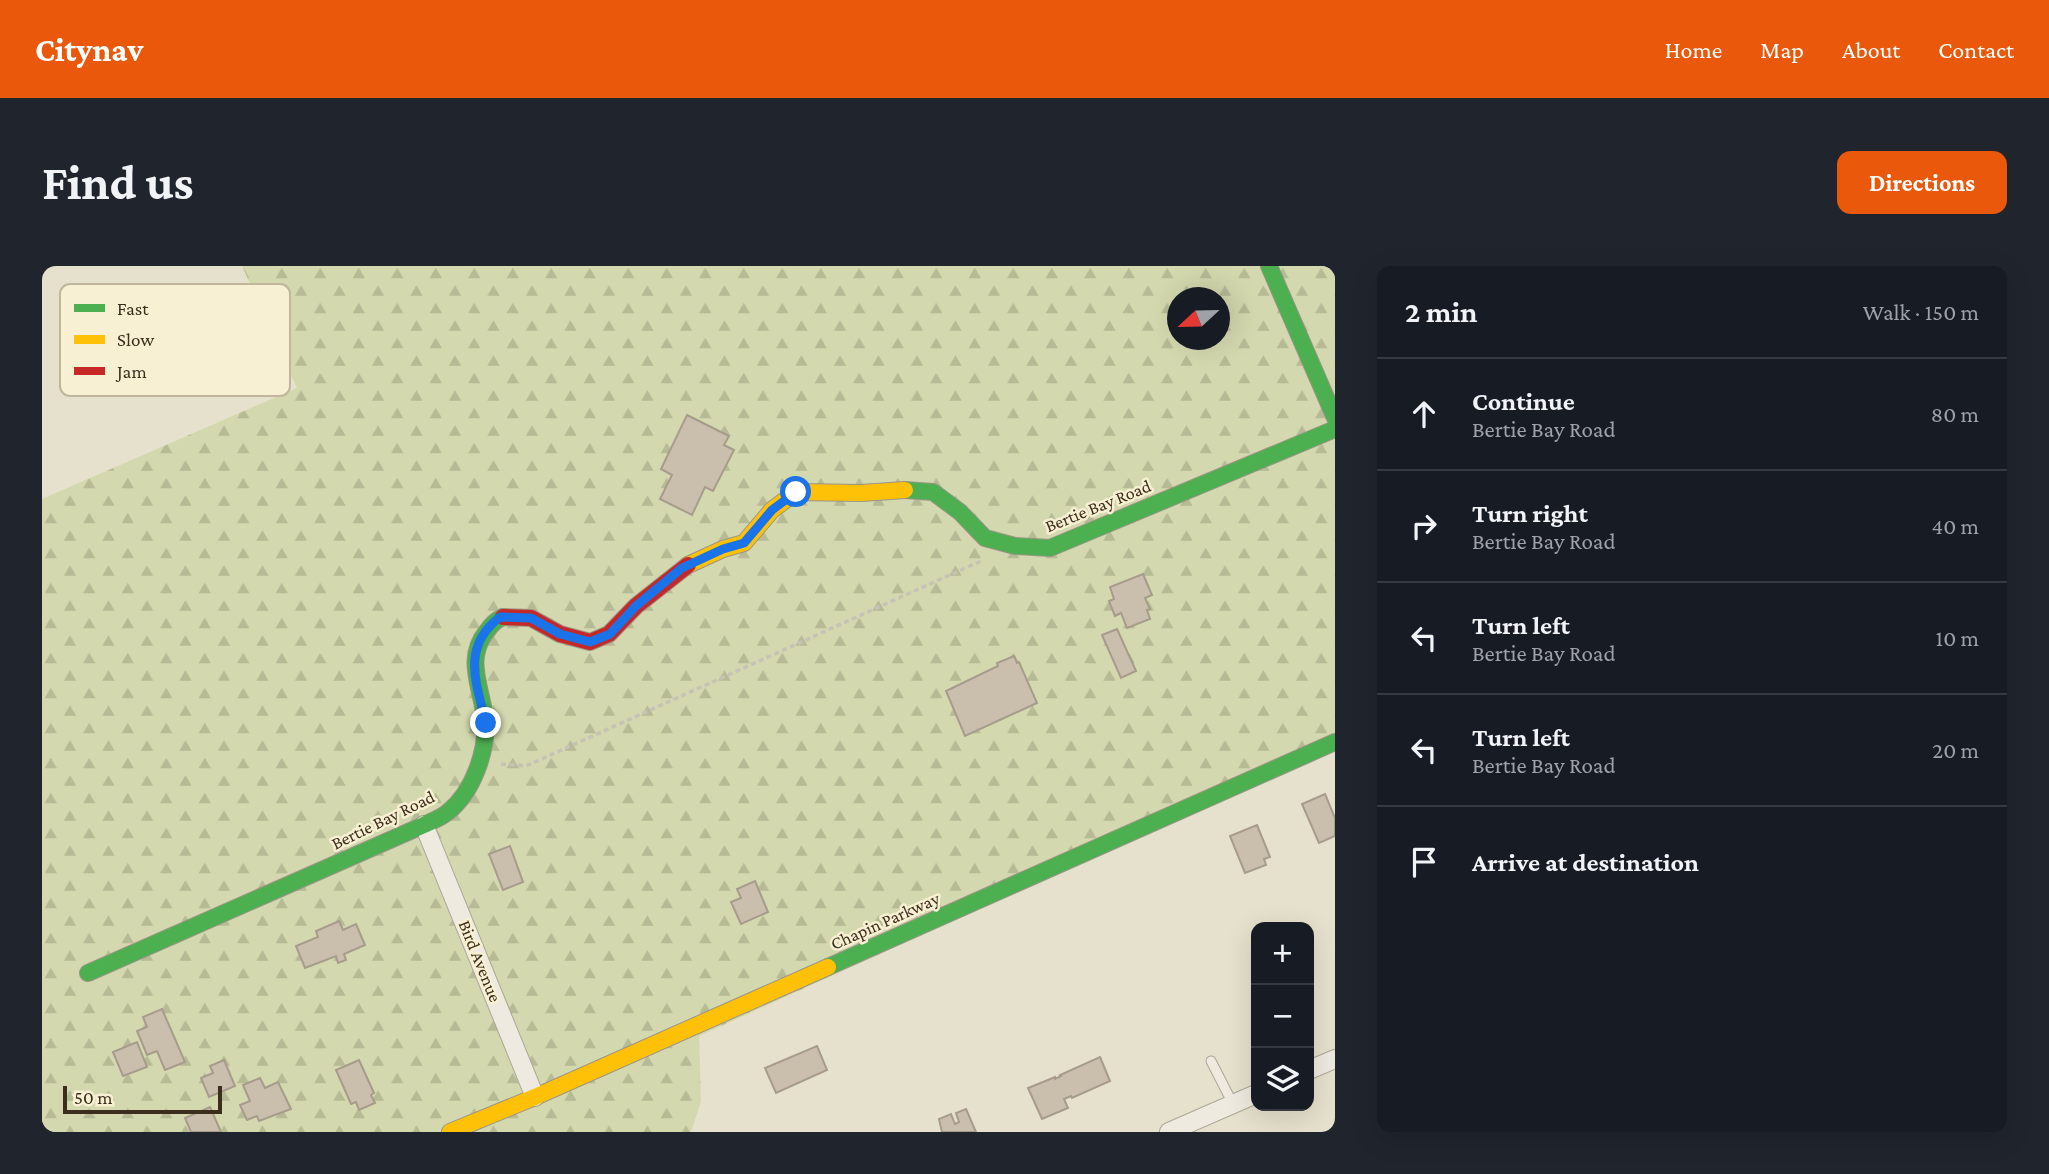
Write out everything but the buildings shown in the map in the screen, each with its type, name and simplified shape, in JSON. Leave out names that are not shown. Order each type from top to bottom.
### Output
[{"type":"street","points":[[1269,266],[1335,418]]},
{"type":"street","name":"Bertie Bay Road","points":[[89,973],[446,814],[467,790],[479,762],[486,723],[475,677],[475,649],[485,628],[500,617],[531,618],[560,634],[590,642],[610,634],[636,606],[682,568],[723,549],[744,543],[772,510],[796,492],[933,492],[960,512],[985,538],[1015,546],[1051,548],[1335,429]]},
{"type":"street","name":"Chapin Parkway","points":[[450,1132],[535,1097],[1335,743]]},
{"type":"street","name":"Bird Avenue","points":[[424,825],[535,1097]]},
{"type":"street","points":[[1314,1068],[1335,1059]]},
{"type":"street","points":[[1169,1132],[1251,1096]]},
{"type":"lane","points":[[1211,1061],[1233,1104]]},
{"type":"path","points":[[479,762],[526,766],[1015,546]]},
{"type":"green space","points":[[242,266],[1335,266],[1335,748],[699,1036],[701,1101],[691,1132],[42,1132],[42,499],[279,396],[290,396],[290,391],[297,388],[290,372],[290,284],[250,284]]},
{"type":"traffic: fast","points":[[1269,266],[1335,418]]},
{"type":"traffic: fast","points":[[905,490],[933,492],[960,512],[985,538],[1015,546],[1050,548],[1335,429]]},
{"type":"traffic: fast","points":[[88,973],[448,812],[465,793],[481,757],[485,719],[475,663],[480,642],[496,621],[503,617]]},
{"type":"traffic: fast","points":[[828,967],[1335,742]]},
{"type":"traffic: slow","points":[[688,565],[744,543],[772,510],[796,492],[861,493],[905,490]]},
{"type":"traffic: slow","points":[[450,1132],[828,967]]},
{"type":"traffic: jam","points":[[503,617],[531,618],[560,634],[590,642],[609,634],[636,606],[688,565]]},
{"type":"route","points":[[486,723],[475,677],[475,649],[485,628],[500,617],[531,618],[560,634],[590,642],[610,634],[636,606],[682,568],[723,549],[744,543],[772,510],[796,492]]}]
